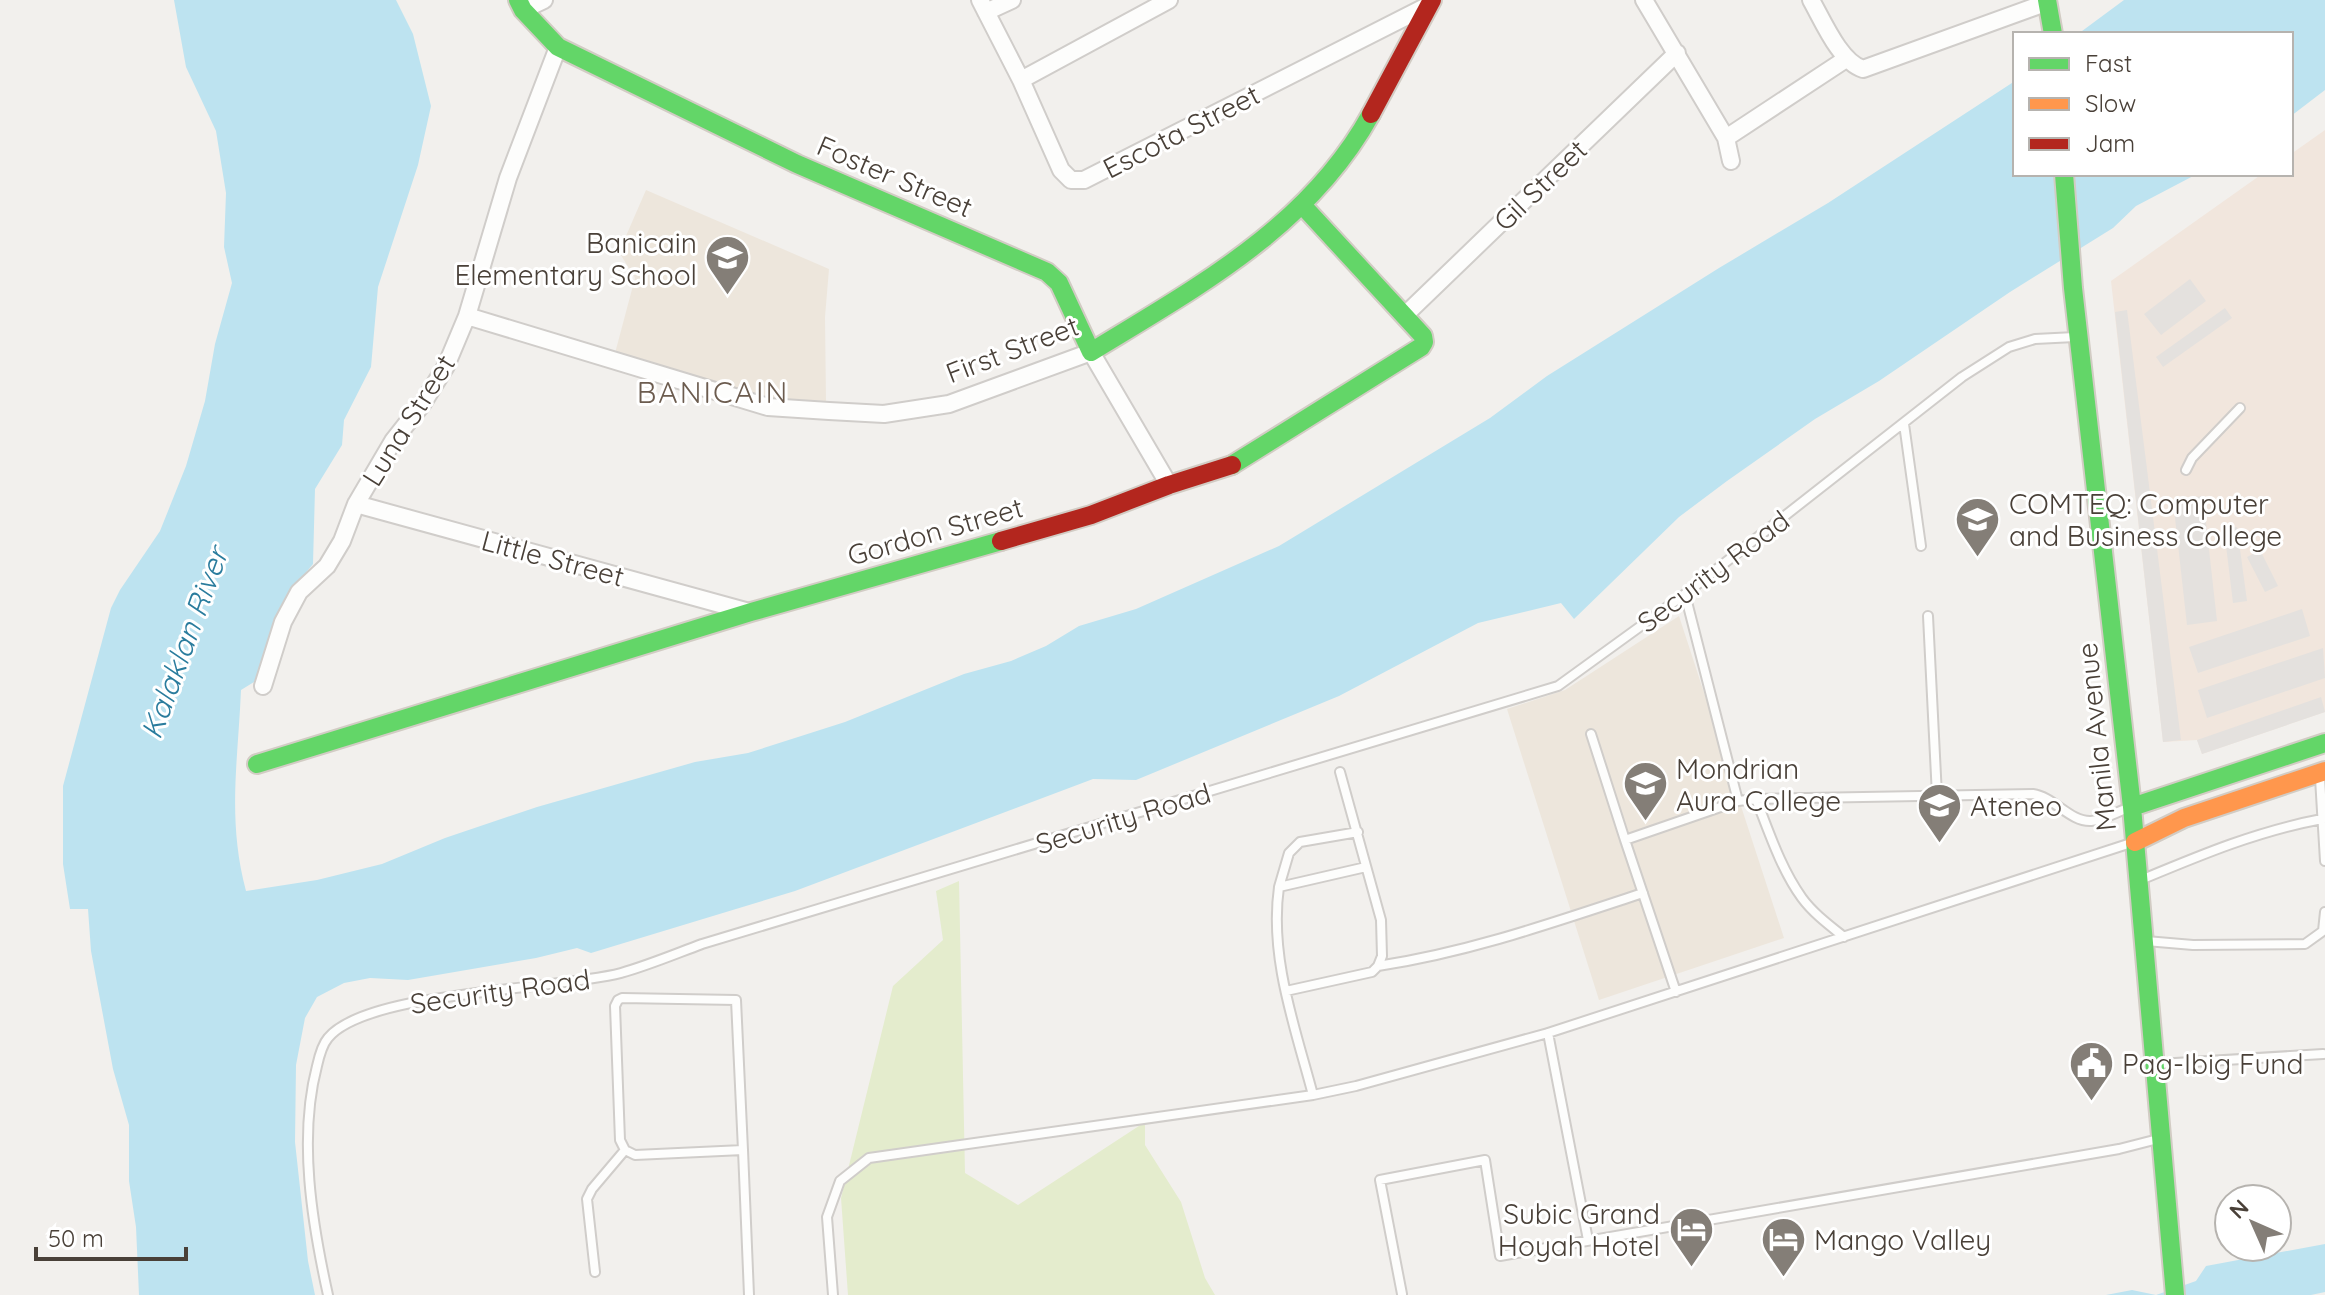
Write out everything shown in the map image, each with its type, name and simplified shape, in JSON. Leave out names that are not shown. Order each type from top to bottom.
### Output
[{"type":"street","points":[[520,5],[544,0]]},
{"type":"street","points":[[983,6],[1012,0]]},
{"type":"street","points":[[1021,80],[1169,0]]},
{"type":"street","points":[[1811,0],[1846,59],[1854,67],[1863,69],[2049,1],[2053,32]]},
{"type":"street","points":[[1647,1],[1726,138],[1731,161]]},
{"type":"street","name":"Escota Street","points":[[983,6],[1021,80],[1061,170],[1071,180],[1084,180],[1430,3]]},
{"type":"street","name":"First Street","points":[[467,316],[768,407],[884,414],[949,404],[1091,352],[1220,272],[1304,207],[1339,165],[1367,122],[1430,3]]},
{"type":"street","name":"Foster Street","points":[[520,5],[558,47],[797,164],[1047,272],[1059,283],[1091,352],[1169,485]]},
{"type":"street","name":"Luna Street","points":[[263,686],[283,622],[299,592],[320,574],[336,553],[356,504],[393,441],[423,403],[446,366],[467,316],[508,178],[558,47]]},
{"type":"street","name":"Gil Street","points":[[1404,316],[1677,53]]},
{"type":"street","points":[[1726,138],[1846,59]]},
{"type":"street","name":"Manila Avenue","points":[[2064,176],[2073,288],[2132,807],[2174,1289]]},
{"type":"street","name":"Gordon Street","points":[[257,764],[751,612],[1091,515],[1169,485],[1236,464],[1421,347],[1423,336],[1304,207]]},
{"type":"street","name":"Little Street","points":[[356,504],[751,612]]},
{"type":"street","points":[[2132,807],[2325,743]]},
{"type":"street","points":[[2135,842],[2184,818],[2322,772]]},
{"type":"lane","name":"Security Road","points":[[328,1295],[316,1240],[307,1133],[309,1094],[319,1058],[325,1041],[339,1026],[365,1014],[401,1005],[620,973],[702,944],[1558,686],[1685,594],[1962,377],[2009,347],[2035,339],[2080,337]]},
{"type":"lane","points":[[2186,470],[2192,458],[2240,408]]},
{"type":"lane","points":[[1904,424],[1921,546]]},
{"type":"lane","points":[[1685,594],[1738,801]]},
{"type":"lane","points":[[1928,616],[1937,796]]},
{"type":"lane","points":[[1591,734],[1676,992]]},
{"type":"lane","points":[[1286,991],[1372,972],[1382,956],[1381,920],[1340,772]]},
{"type":"lane","points":[[2322,772],[2325,861]]},
{"type":"lane","points":[[1625,840],[1738,801],[1756,799],[2042,795],[2072,815],[2093,821],[2132,807]]},
{"type":"lane","points":[[1756,799],[1782,863],[1802,898],[1822,920],[1844,937]]},
{"type":"lane","points":[[2138,880],[2237,840],[2322,819]]},
{"type":"lane","points":[[1313,1095],[1286,991],[1276,936],[1275,911],[1279,887],[1289,853],[1300,842],[1358,832]]},
{"type":"lane","points":[[833,1295],[827,1217],[840,1181],[869,1158],[1313,1095],[1356,1086],[1548,1033],[2135,842]]},
{"type":"lane","points":[[1279,887],[1366,867]]},
{"type":"lane","points":[[1378,966],[1433,958],[1482,945],[1643,893]]},
{"type":"lane","points":[[2144,941],[2193,945],[2305,944],[2323,931],[2325,912]]},
{"type":"lane","points":[[743,1150],[635,1155],[625,1150],[620,1140],[615,1006],[618,1000],[736,1000],[743,1150],[749,1295]]},
{"type":"lane","points":[[1548,1033],[1588,1240]]},
{"type":"lane","points":[[2155,1064],[2323,1054]]},
{"type":"lane","points":[[1402,1294],[1380,1180],[1485,1160],[1500,1256],[2119,1149],[2161,1139]]},
{"type":"lane","points":[[595,1272],[587,1199],[625,1150]]},
{"type":"shaded area","points":[[2325,130],[2325,712],[2202,754],[2197,740],[2163,742],[2111,281],[2259,176],[2293,176],[2293,153]]},
{"type":"shaded area","name":"Banicain Elementary School","points":[[646,190],[829,269],[825,317],[826,401],[763,398],[614,357],[635,278],[619,252]]},
{"type":"shaded area","points":[[2190,279],[2206,301],[2161,335],[2144,314]]},
{"type":"shaded area","points":[[2225,308],[2232,318],[2163,367],[2156,357]]},
{"type":"shaded area","points":[[2127,310],[2181,740],[2163,742],[2115,312]]},
{"type":"shaded area","points":[[2203,496],[2217,621],[2187,625],[2173,500]]},
{"type":"shaded area","points":[[2237,527],[2247,601],[2233,603],[2224,529]]},
{"type":"shaded area","points":[[2260,550],[2278,586],[2265,592],[2247,557]]},
{"type":"shaded area","points":[[2302,609],[2310,636],[2198,673],[2189,647]]},
{"type":"shaded area","name":"Mondrian Aura College","points":[[1679,616],[1784,938],[1599,1000],[1507,709],[1565,690]]},
{"type":"shaded area","points":[[2323,648],[2325,678],[2207,718],[2198,690]]},
{"type":"shaded area","points":[[2321,697],[2325,712],[2202,754],[2197,740]]},
{"type":"green space","points":[[959,881],[965,1173],[1018,1205],[1145,1122],[1145,1145],[1181,1202],[1205,1278],[1215,1295],[848,1295],[841,1198],[893,986],[943,940],[936,891]]},
{"type":"water","name":"Kalaklan River","points":[[174,0],[396,0],[413,34],[431,106],[418,165],[378,287],[371,367],[344,420],[342,445],[315,489],[313,564],[294,587],[254,682],[241,690],[235,815],[246,891],[317,880],[382,864],[445,838],[537,807],[695,762],[748,753],[845,722],[964,674],[1011,661],[1046,646],[1079,626],[1136,609],[1279,546],[1490,418],[1547,376],[1828,203],[2013,82],[2013,176],[2193,176],[2136,206],[2113,228],[2010,292],[1879,381],[1815,419],[1727,481],[1679,517],[1574,619],[1561,603],[1478,623],[1339,696],[1136,780],[1093,779],[795,891],[591,953],[577,948],[408,980],[370,978],[344,983],[317,997],[305,1018],[296,1065],[295,1142],[308,1261],[315,1295],[139,1295],[136,1227],[129,1181],[129,1125],[113,1069],[91,951],[88,909],[70,909],[63,864],[63,786],[111,608],[160,531],[186,466],[205,401],[215,344],[232,283],[224,247],[226,193],[216,131],[186,67]]},
{"type":"water","points":[[2124,0],[2325,0],[2325,90],[2293,114],[2293,32],[2081,32]]},
{"type":"water","points":[[2325,1244],[2325,1292],[2311,1295],[2156,1295],[2196,1281],[2206,1266],[2222,1263],[2293,1263],[2293,1250]]},
{"type":"water","points":[[2132,1290],[2156,1295],[2106,1295]]},
{"type":"traffic: fast","points":[[518,0],[523,10],[558,47],[797,164],[1047,272],[1059,283],[1091,352],[1210,278],[1283,222],[1316,190],[1346,154],[1371,114]]},
{"type":"traffic: fast","points":[[2047,0],[2053,32]]},
{"type":"traffic: fast","points":[[2064,176],[2073,288],[2132,807],[2175,1295]]},
{"type":"traffic: fast","points":[[1232,465],[1421,347],[1424,342],[1423,336],[1304,207]]},
{"type":"traffic: fast","points":[[257,764],[751,612],[1001,541]]},
{"type":"traffic: fast","points":[[2132,807],[2325,743]]},
{"type":"traffic: slow","points":[[2135,842],[2184,818],[2325,771]]},
{"type":"traffic: jam","points":[[1371,114],[1432,0]]},
{"type":"traffic: jam","points":[[1001,541],[1091,515],[1232,465]]},
{"type":"place","name":"Banicain Elementary School","points":[[728,297]]},
{"type":"place","name":"COMTEQ: Computer and Business College","points":[[1978,558]]},
{"type":"place","name":"Mondrian Aura College","points":[[1645,823]]},
{"type":"place","name":"Ateneo","points":[[1939,844]]},
{"type":"place","name":"Pag-Ibig Fund","points":[[2091,1102]]},
{"type":"place","name":"Subic Grand Hoyah Hotel","points":[[1691,1268]]},
{"type":"place","name":"Mango Valley","points":[[1783,1278]]},
{"type":"district","name":"BANICAIN","points":[[713,392]]}]
